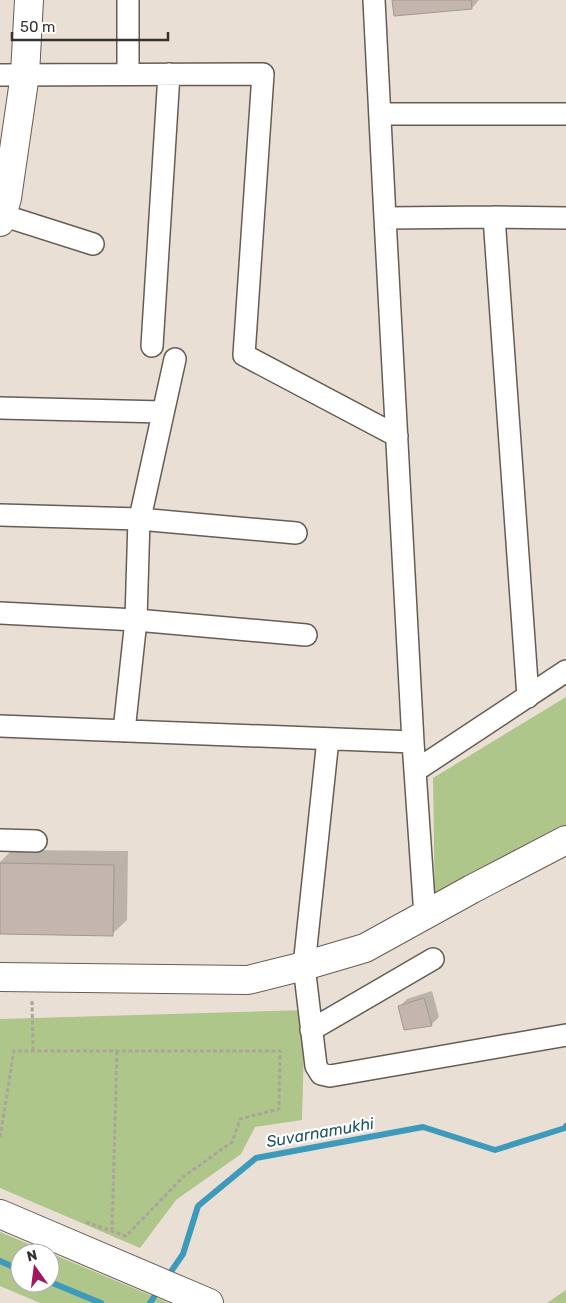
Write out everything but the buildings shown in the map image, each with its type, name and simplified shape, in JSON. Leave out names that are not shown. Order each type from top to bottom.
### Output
[{"type":"street","points":[[29,0],[13,74],[2,208],[93,244]]},
{"type":"street","points":[[128,0],[128,74]]},
{"type":"street","points":[[374,0],[413,742],[425,916]]},
{"type":"street","points":[[13,74],[263,74],[244,355],[397,436]]},
{"type":"street","points":[[152,346],[169,74]]},
{"type":"street","points":[[380,114],[566,114]]},
{"type":"street","points":[[494,217],[528,697]]},
{"type":"street","points":[[386,218],[566,218]]},
{"type":"street","points":[[124,731],[136,620],[139,519],[175,359]]},
{"type":"street","points":[[0,408],[163,412]]},
{"type":"street","points":[[0,515],[139,519],[296,533]]},
{"type":"street","points":[[0,613],[136,620],[306,635]]},
{"type":"street","points":[[415,771],[566,672]]},
{"type":"street","points":[[0,726],[413,742]]},
{"type":"street","points":[[328,739],[304,966],[316,1066],[321,1074],[330,1076],[566,1035]]},
{"type":"street","points":[[0,840],[36,841]]},
{"type":"street","points":[[0,977],[248,980],[365,948],[566,840]]},
{"type":"street","points":[[311,1030],[434,959]]},
{"type":"street","points":[[0,1214],[209,1303]]},
{"type":"path","points":[[31,978],[33,1050]]},
{"type":"path","points":[[112,1231],[117,1050]]},
{"type":"path","points":[[0,1137],[14,1051],[280,1051],[279,1109],[240,1119],[232,1142],[183,1178],[126,1236]]},
{"type":"green space","points":[[566,697],[566,831],[435,912],[433,778]]},
{"type":"green space","points":[[305,1010],[302,1120],[255,1127],[241,1154],[176,1200],[140,1248],[0,1188],[0,1019]]},
{"type":"green space","points":[[0,1232],[26,1243],[10,1243],[10,1290],[0,1286]]},
{"type":"green space","points":[[60,1257],[169,1303],[40,1303],[16,1293],[60,1293]]},
{"type":"green space","points":[[566,1290],[566,1303],[547,1303]]},
{"type":"waterway","name":"Suvarnamukhi","points":[[166,1279],[183,1254],[198,1206],[256,1158],[423,1127],[495,1150],[565,1128],[566,1126]]},
{"type":"waterway","name":"Suvarnamukhi","points":[[0,1261],[10,1266]]},
{"type":"waterway","name":"Suvarnamukhi","points":[[60,1286],[101,1303]]},
{"type":"waterway","name":"Suvarnamukhi","points":[[150,1303],[159,1289]]}]
